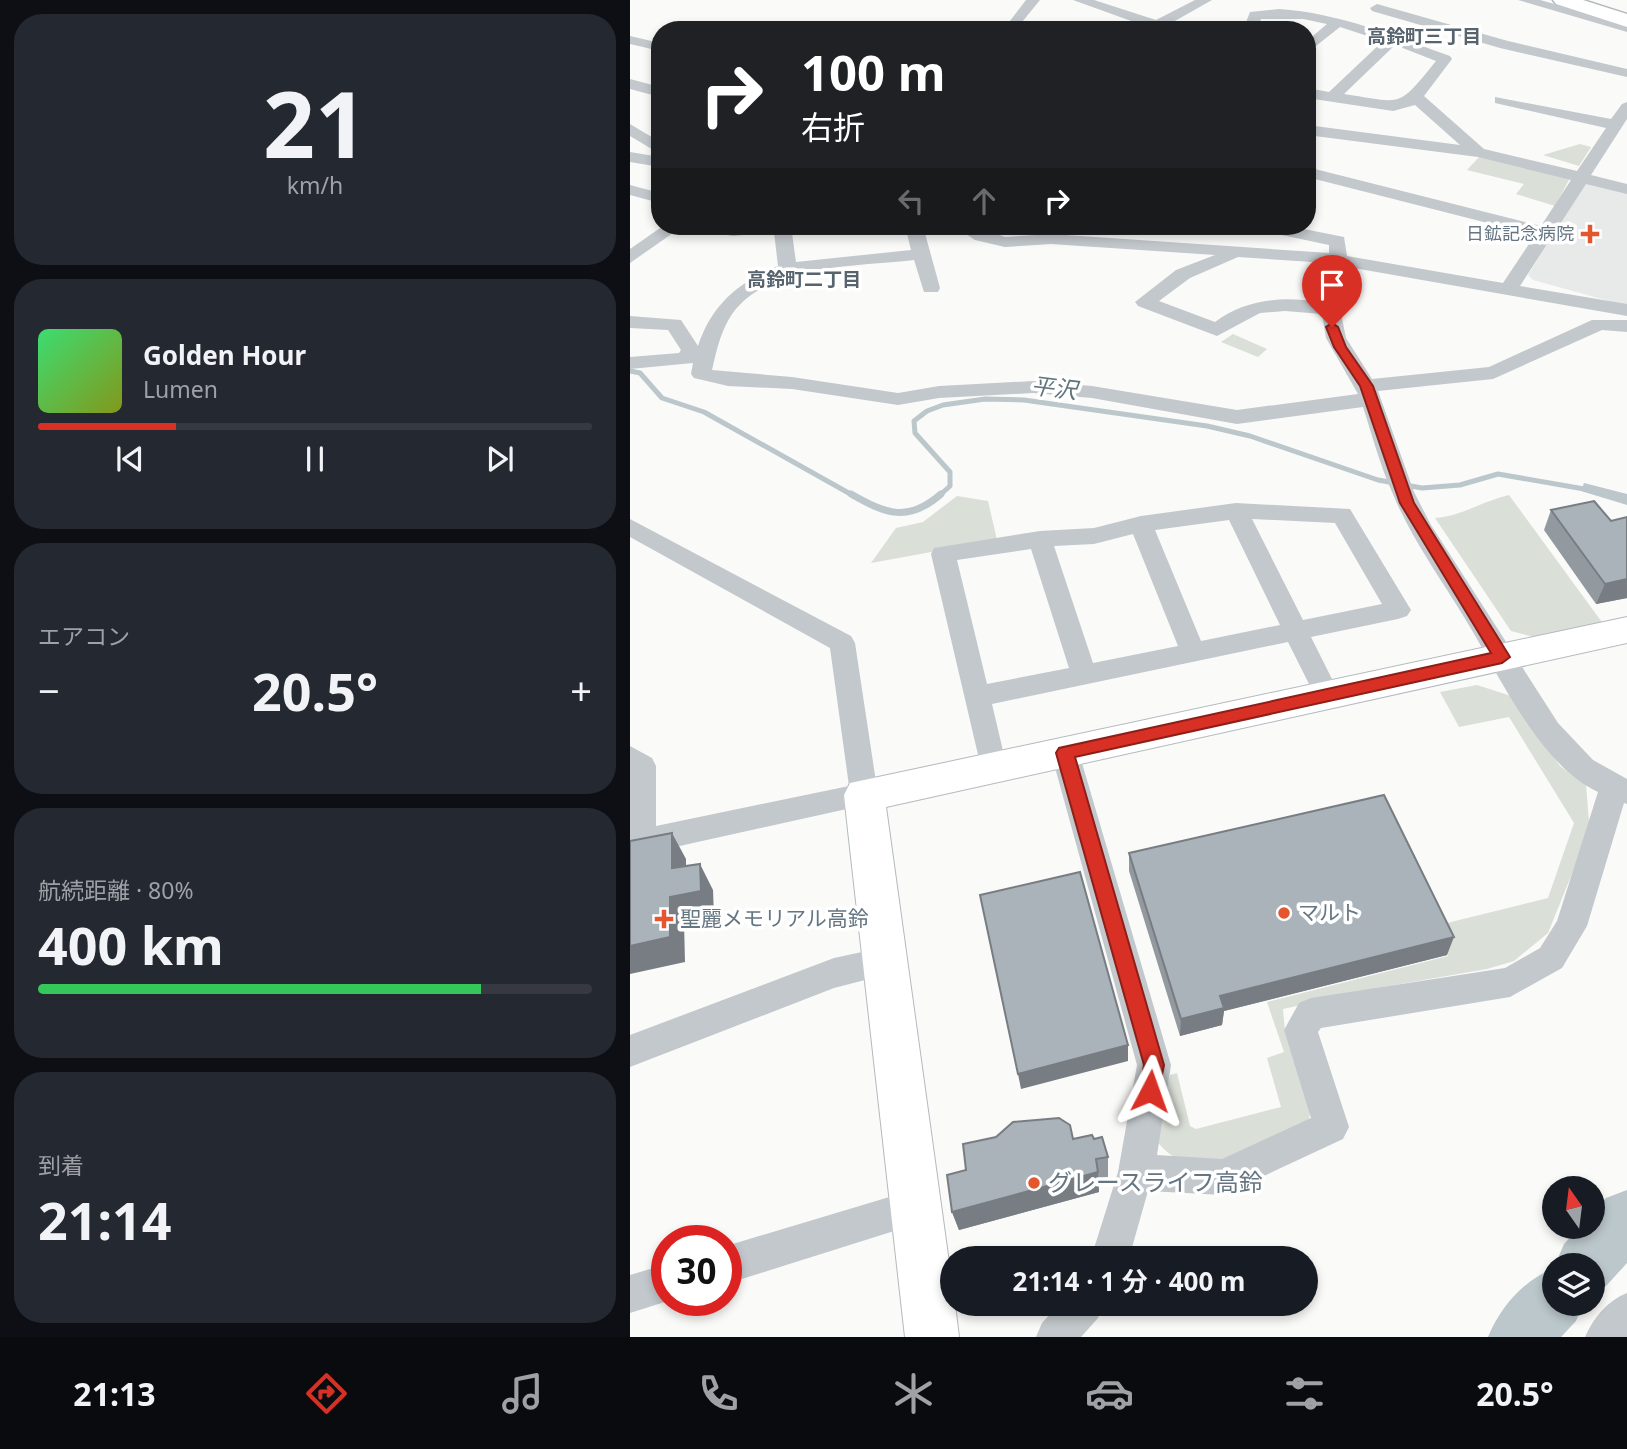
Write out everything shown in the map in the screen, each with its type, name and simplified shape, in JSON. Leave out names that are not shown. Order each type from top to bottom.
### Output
[{"type":"main road","points":[[1563,0],[1626,24]]},
{"type":"street","points":[[1015,21],[1032,0]]},
{"type":"street","points":[[1080,0],[1136,21]]},
{"type":"street","points":[[1164,21],[1205,0]]},
{"type":"street","points":[[1525,0],[1626,24]]},
{"type":"street","points":[[1167,3],[1187,9]]},
{"type":"street","points":[[1377,8],[1505,46],[1627,73]]},
{"type":"street","points":[[1253,21],[1255,15],[1278,12],[1337,22],[1445,59],[1415,97],[1393,106],[1316,94]]},
{"type":"street","points":[[1316,41],[1337,22]]},
{"type":"street","points":[[630,40],[651,36]]},
{"type":"street","points":[[630,40],[651,45]]},
{"type":"street","points":[[1332,97],[1391,41]]},
{"type":"street","points":[[630,84],[651,90]]},
{"type":"street","points":[[1415,97],[1478,152]]},
{"type":"street","points":[[1500,100],[1616,125]]},
{"type":"street","points":[[1509,289],[1627,107]]},
{"type":"street","points":[[1316,131],[1478,152],[1627,189]]},
{"type":"street","points":[[634,135],[651,144]]},
{"type":"street","points":[[630,157],[651,160]]},
{"type":"street","points":[[1316,174],[1544,232]]},
{"type":"street","points":[[630,190],[651,196]]},
{"type":"street","points":[[630,257],[661,235]]},
{"type":"street","points":[[783,235],[788,270]]},
{"type":"street","points":[[917,235],[931,288]]},
{"type":"street","points":[[979,235],[1005,242],[1032,235]]},
{"type":"street","points":[[1076,235],[1329,259],[1627,310]]},
{"type":"street","points":[[1136,1171],[1223,1177],[1331,1127],[1301,1030],[1311,1014],[1510,982],[1551,958],[1572,926],[1621,790],[1588,771],[1552,734],[1420,526],[1403,492],[1369,392],[1340,347],[1330,310],[1329,259],[1338,241],[1308,235]]},
{"type":"street","points":[[1248,251],[1201,264],[1145,302],[1217,330],[1230,318],[1250,309],[1274,304],[1330,310]]},
{"type":"street","points":[[922,254],[788,270],[765,278],[730,301],[709,337],[701,374],[728,380],[792,383],[898,399],[939,392],[1033,387],[1092,392],[1237,417],[1369,392],[1493,373],[1599,324],[1627,326]]},
{"type":"street","points":[[630,322],[674,324],[691,350],[686,359],[630,363]]},
{"type":"street","points":[[1236,511],[1327,695]]},
{"type":"street","points":[[976,697],[1398,610],[1342,515],[1236,511],[1141,524],[1094,536],[1040,539],[943,554],[976,697],[993,768]]},
{"type":"street","points":[[1141,524],[1193,652]]},
{"type":"street","points":[[630,527],[842,643],[864,795],[932,1337]]},
{"type":"street","points":[[1040,539],[1084,674]]},
{"type":"street","points":[[630,757],[642,766],[636,843],[1065,753],[1627,630]]},
{"type":"street","points":[[1065,753],[1154,1065],[1136,1171],[1114,1246]]},
{"type":"street","points":[[630,1051],[835,974],[885,962]]},
{"type":"street","points":[[742,1260],[916,1207]]},
{"type":"street","points":[[630,1294],[651,1288]]},
{"type":"street","points":[[1605,1337],[1627,1312]]},
{"type":"street","points":[[1056,1337],[1074,1316]]},
{"type":"shaded area","points":[[1580,144],[1591,147],[1579,166],[1543,155]]},
{"type":"shaded area","points":[[1480,156],[1570,178],[1555,206],[1516,194],[1524,184],[1467,170]]},
{"type":"shaded area","name":"日鉱記念病院","points":[[1585,183],[1627,193],[1627,306],[1533,280],[1528,275]]},
{"type":"shaded area","points":[[1233,334],[1267,349],[1258,357],[1221,342]]},
{"type":"shaded area","points":[[1584,483],[1627,494],[1627,505],[1581,491]]},
{"type":"shaded area","points":[[1509,495],[1604,625],[1534,637],[1511,631],[1435,518]]},
{"type":"shaded area","points":[[957,496],[988,501],[997,540],[871,563],[896,528],[923,522]]},
{"type":"shaded area","points":[[1477,685],[1511,696],[1560,766],[1586,785],[1589,821],[1586,839],[1548,933],[1514,961],[1487,969],[1383,987],[1283,1009],[1285,1032],[1310,1112],[1309,1121],[1227,1158],[1206,1162],[1186,1161],[1168,1153],[1154,1136],[1170,1075],[1177,1073],[1190,1126],[1196,1129],[1281,1107],[1267,1058],[1284,1052],[1267,1002],[1448,956],[1435,926],[1548,898],[1574,823],[1509,717],[1459,727],[1440,692]]},
{"type":"building","points":[[1594,501],[1611,521],[1627,517],[1627,579],[1605,584],[1551,510]]},
{"type":"building","name":"マルト","points":[[1384,795],[1454,937],[1220,996],[1224,1008],[1181,1019],[1129,853]]},
{"type":"building","points":[[672,833],[672,868],[700,864],[701,891],[670,897],[670,937],[630,946],[630,841]]},
{"type":"building","points":[[1080,872],[1128,1045],[1018,1074],[980,895]]},
{"type":"building","points":[[1059,1118],[1070,1125],[1073,1139],[1092,1135],[1094,1139],[1102,1137],[1108,1157],[1096,1159],[1098,1172],[952,1212],[947,1175],[966,1170],[963,1144],[996,1137],[1013,1122]]},
{"type":"waterway","name":"平沢","points":[[630,371],[640,373],[662,398],[704,412],[854,496]]},
{"type":"waterway","name":"平沢","points":[[939,496],[950,486],[950,472],[915,433],[914,421],[927,411],[943,405],[985,399],[1024,400],[1207,426],[1250,436],[1378,480],[1422,488],[1460,485],[1498,474],[1590,490]]},
{"type":"waterway","name":"平沢","points":[[851,494],[875,507],[897,512],[918,509],[941,494]]},
{"type":"waterway","points":[[1596,1253],[1627,1219]]},
{"type":"waterway","points":[[1519,1337],[1542,1312]]},
{"type":"place","name":"日鉱記念病院","points":[[1590,234]]},
{"type":"place","name":"マルト","points":[[1284,913]]},
{"type":"place","name":"聖麗メモリアル高鈴","points":[[664,919]]},
{"type":"place","name":"グレースライフ高鈴","points":[[1034,1183]]},
{"type":"district","name":"高鈴町三丁目","points":[[1424,36]]},
{"type":"district","name":"高鈴町二丁目","points":[[804,279]]},
{"type":"route","points":[[1150,1091],[1154,1065],[1065,753],[1502,657],[1407,503],[1366,386],[1340,347],[1332,327]]}]
